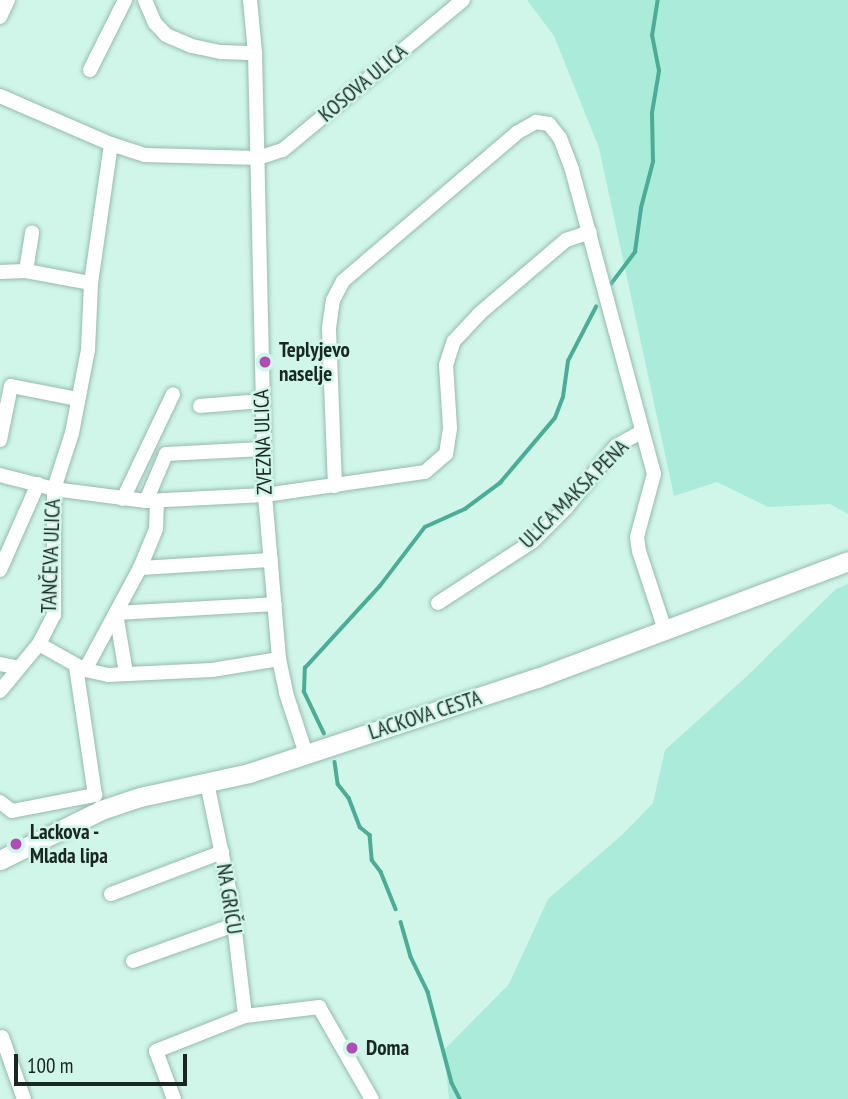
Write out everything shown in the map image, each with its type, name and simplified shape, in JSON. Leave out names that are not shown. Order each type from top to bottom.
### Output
[{"type":"street","points":[[0,17],[8,0]]},
{"type":"street","points":[[90,70],[125,0]]},
{"type":"street","points":[[145,0],[155,23],[166,35],[192,46],[221,52],[256,53]]},
{"type":"street","name":"ZVEZNA ULICA","points":[[250,0],[256,53],[265,495],[279,659],[286,694],[306,754]]},
{"type":"street","name":"KOSOVA ULICA","points":[[258,158],[283,150],[463,0]]},
{"type":"street","points":[[0,96],[111,144],[144,155],[258,158]]},
{"type":"street","points":[[335,486],[329,328],[333,300],[343,281],[448,188],[518,132],[536,122],[549,124],[560,138],[590,232],[654,474],[637,537],[639,551],[665,630]]},
{"type":"street","name":"TANČEVA ULICA","points":[[0,691],[39,644],[54,615],[54,489],[72,433],[88,349],[91,283],[111,144]]},
{"type":"street","points":[[26,271],[32,232]]},
{"type":"street","points":[[0,475],[54,489],[151,501],[265,495],[425,472],[435,466],[446,453],[450,428],[446,365],[454,341],[480,313],[566,240],[590,232]]},
{"type":"street","points":[[0,272],[26,271],[91,283]]},
{"type":"street","points":[[0,440],[11,386],[77,399]]},
{"type":"street","points":[[123,499],[173,394]]},
{"type":"street","points":[[200,406],[261,401]]},
{"type":"street","name":"ULICA MAKSA PENA","points":[[438,604],[533,541],[566,508],[616,446],[641,432]]},
{"type":"street","points":[[0,802],[12,811],[95,795],[80,668],[116,613],[140,568],[156,529],[151,501],[166,454],[263,449]]},
{"type":"street","points":[[0,570],[38,484]]},
{"type":"street","points":[[140,568],[271,560]]},
{"type":"street","name":"LACKOVA CESTA","points":[[0,860],[101,810],[140,797],[207,783],[306,754],[537,678],[848,561]]},
{"type":"street","points":[[116,613],[275,604]]},
{"type":"street","points":[[116,613],[125,673]]},
{"type":"street","points":[[39,644],[80,668],[108,675],[212,670],[279,659]]},
{"type":"street","points":[[0,664],[19,668]]},
{"type":"street","name":"NA GRIČU","points":[[207,783],[234,925],[245,1016]]},
{"type":"street","points":[[111,894],[222,852]]},
{"type":"street","points":[[133,961],[234,925]]},
{"type":"street","points":[[174,1099],[156,1051],[245,1016],[319,1007],[372,1099]]},
{"type":"street","points":[[2,1037],[24,1099]]},
{"type":"green space","points":[[527,0],[848,0],[848,514],[830,504],[768,507],[717,482],[674,496],[599,148],[554,36]]},
{"type":"green space","points":[[848,584],[848,1099],[449,1099],[444,1050],[509,984],[548,899],[623,834],[653,803],[665,750],[746,677],[836,589]]},
{"type":"waterway","points":[[611,284],[635,252],[641,208],[653,162],[652,113],[659,71],[652,36],[658,0]]},
{"type":"waterway","points":[[324,734],[304,692],[305,668],[380,586],[425,527],[465,509],[500,483],[555,418],[563,397],[568,361],[596,307]]},
{"type":"waterway","points":[[335,762],[338,784],[349,798],[360,827],[370,835],[372,860],[381,872],[396,909]]},
{"type":"waterway","points":[[401,922],[411,957],[428,992],[452,1083],[460,1099]]},
{"type":"place","name":"Teplyjevo naselje","points":[[265,362]]},
{"type":"place","name":"Lackova - Mlada lipa","points":[[16,844]]},
{"type":"place","name":"Doma","points":[[352,1048]]}]
